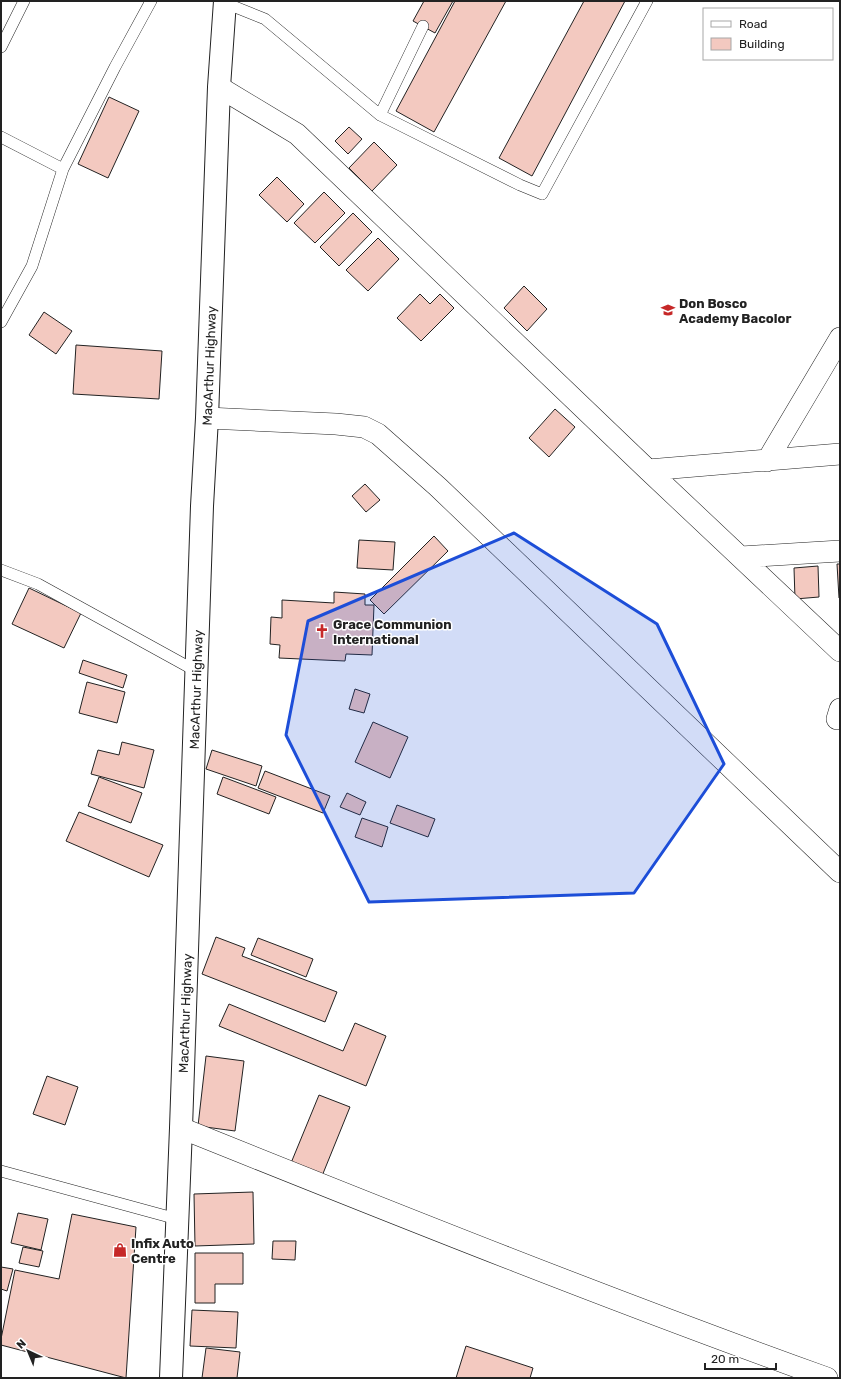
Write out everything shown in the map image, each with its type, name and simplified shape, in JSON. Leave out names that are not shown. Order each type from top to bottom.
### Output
[{"type":"main road","name":"MacArthur Highway","points":[[171,1378],[202,499],[207,418],[219,87],[225,2]]},
{"type":"street","points":[[219,87],[297,134],[648,470],[840,651]]},
{"type":"street","points":[[767,461],[840,338]]},
{"type":"street","points":[[207,418],[336,424],[364,427],[378,434],[438,487],[840,872]]},
{"type":"street","points":[[648,470],[840,454]]},
{"type":"street","points":[[741,557],[840,551]]},
{"type":"street","points":[[181,1128],[586,1289],[827,1378]]},
{"type":"lane","points":[[1,47],[24,1]]},
{"type":"lane","points":[[1,322],[32,266],[63,169],[115,67],[151,1]]},
{"type":"lane","points":[[225,2],[265,19],[380,115],[520,185],[542,194],[647,1]]},
{"type":"lane","points":[[380,115],[423,26]]},
{"type":"lane","points":[[1,137],[63,169]]},
{"type":"lane","points":[[1,570],[38,584],[196,671]]},
{"type":"lane","points":[[1,1171],[177,1219]]},
{"type":"highlighted area","points":[[514,533],[657,624],[724,764],[634,893],[369,902],[286,735],[308,621]]},
{"type":"building","points":[[424,1],[453,1],[435,33],[413,21]]},
{"type":"building","points":[[455,1],[506,1],[434,132],[396,111]]},
{"type":"building","points":[[584,1],[625,1],[532,176],[499,158]]},
{"type":"building","points":[[109,97],[139,111],[108,178],[78,164]]},
{"type":"building","points":[[349,127],[362,139],[348,154],[335,141]]},
{"type":"building","points":[[374,142],[397,165],[372,191],[349,168]]},
{"type":"building","points":[[277,177],[304,204],[287,222],[259,195]]},
{"type":"building","points":[[324,192],[345,213],[315,243],[294,223]]},
{"type":"building","points":[[353,213],[372,232],[339,266],[320,247]]},
{"type":"building","points":[[378,238],[399,259],[368,291],[346,270]]},
{"type":"building","points":[[524,286],[547,309],[527,331],[504,308]]},
{"type":"building","points":[[420,294],[430,304],[440,294],[454,308],[421,341],[397,318]]},
{"type":"building","points":[[44,312],[72,331],[56,354],[29,335]]},
{"type":"building","points":[[76,345],[162,351],[159,399],[73,394]]},
{"type":"building","points":[[555,409],[575,427],[549,457],[529,438]]},
{"type":"building","points":[[365,484],[380,500],[366,512],[352,496]]},
{"type":"building","points":[[434,536],[448,551],[384,614],[370,600]]},
{"type":"building","points":[[359,540],[395,542],[393,570],[357,568]]},
{"type":"building","points":[[837,564],[840,564],[840,598],[839,598]]},
{"type":"building","points":[[818,566],[819,597],[795,599],[794,568]]},
{"type":"building","points":[[29,588],[81,613],[64,648],[12,624]]},
{"type":"building","name":"Grace Communion International","points":[[334,592],[365,594],[365,605],[374,605],[372,655],[346,654],[345,661],[279,658],[280,645],[270,644],[271,617],[282,618],[282,600],[334,603]]},
{"type":"building","points":[[83,660],[127,675],[123,688],[79,673]]},
{"type":"building","points":[[87,682],[125,692],[117,723],[79,713]]},
{"type":"building","points":[[355,689],[370,694],[364,713],[349,709]]},
{"type":"building","points":[[373,722],[408,737],[390,778],[355,762]]},
{"type":"building","points":[[122,742],[154,750],[144,788],[91,774],[98,750],[119,755]]},
{"type":"building","points":[[212,750],[262,766],[256,786],[206,769]]},
{"type":"building","points":[[265,771],[330,796],[323,813],[258,788]]},
{"type":"building","points":[[99,777],[142,793],[131,823],[88,806]]},
{"type":"building","points":[[223,777],[276,797],[269,814],[217,794]]},
{"type":"building","points":[[347,793],[366,802],[360,815],[340,807]]},
{"type":"building","points":[[397,805],[435,819],[428,837],[390,823]]},
{"type":"building","points":[[79,812],[163,845],[149,877],[66,841]]},
{"type":"building","points":[[362,818],[388,827],[382,847],[355,837]]},
{"type":"building","points":[[216,937],[245,948],[242,956],[337,992],[325,1022],[202,974]]},
{"type":"building","points":[[258,938],[313,959],[306,977],[251,955]]},
{"type":"building","points":[[229,1004],[343,1051],[355,1023],[386,1036],[366,1086],[219,1026]]},
{"type":"building","points":[[206,1056],[244,1061],[235,1131],[198,1126]]},
{"type":"building","points":[[47,1076],[78,1087],[65,1125],[33,1114]]},
{"type":"building","points":[[319,1095],[350,1107],[322,1176],[291,1163]]},
{"type":"building","points":[[253,1192],[254,1244],[195,1246],[194,1194]]},
{"type":"building","points":[[18,1213],[48,1219],[41,1250],[11,1243]]},
{"type":"building","points":[[72,1214],[136,1227],[126,1378],[1,1345],[15,1270],[59,1279]]},
{"type":"building","points":[[273,1241],[296,1241],[295,1260],[272,1259]]},
{"type":"building","points":[[23,1247],[43,1251],[39,1267],[19,1263]]},
{"type":"building","points":[[195,1253],[243,1253],[243,1284],[215,1284],[215,1303],[195,1303]]},
{"type":"building","points":[[1,1267],[13,1269],[7,1291],[1,1289]]},
{"type":"building","points":[[192,1310],[238,1312],[236,1348],[190,1346]]},
{"type":"building","points":[[466,1346],[533,1368],[530,1378],[456,1378]]},
{"type":"building","points":[[206,1348],[240,1352],[237,1378],[202,1378]]},
{"type":"place","name":"Don Bosco Academy Bacolor","points":[[668,310]]},
{"type":"place","name":"Grace Communion International","points":[[322,631]]},
{"type":"place","name":"Infix Auto Centre","points":[[120,1250]]}]
